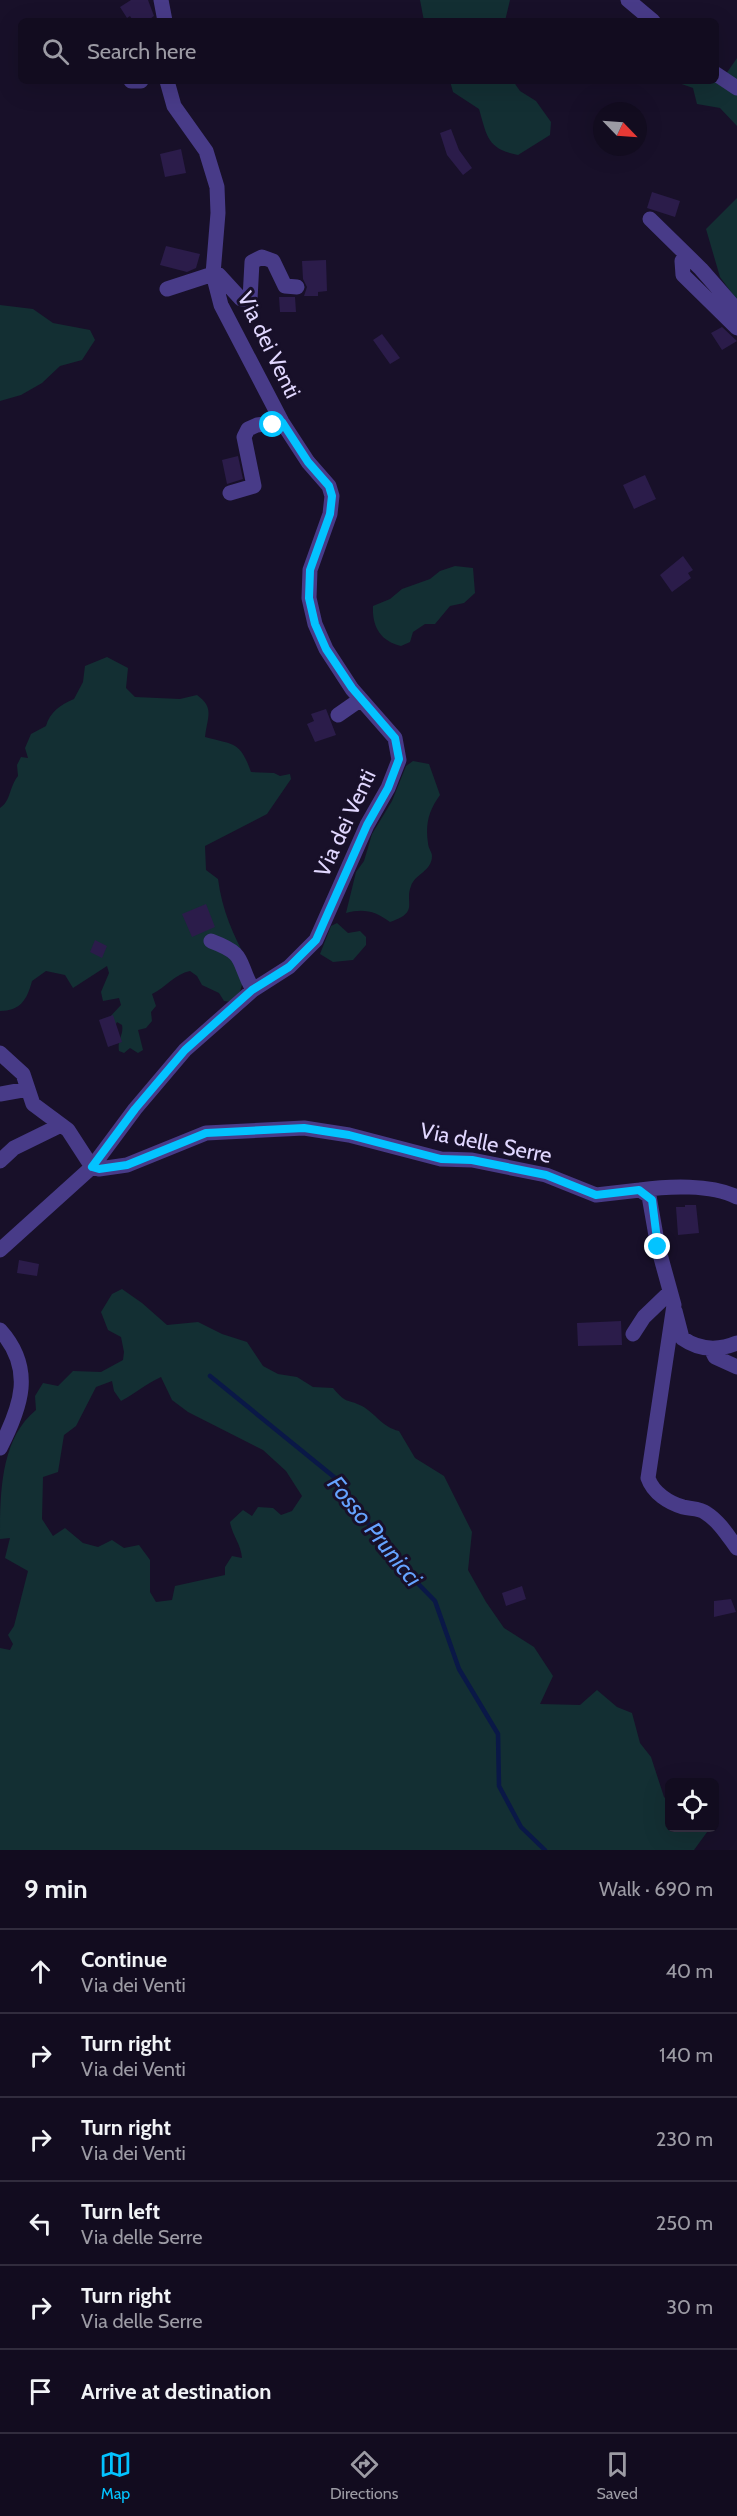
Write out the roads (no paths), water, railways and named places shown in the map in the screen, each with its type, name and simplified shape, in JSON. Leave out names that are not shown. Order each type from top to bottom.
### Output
[{"type":"street","points":[[161,0],[164,18]]},
{"type":"street","points":[[628,0],[649,18]]},
{"type":"street","points":[[719,76],[737,88]]},
{"type":"street","name":"Via dei Venti","points":[[0,1250],[92,1167],[135,1109],[185,1050],[252,990],[289,967],[316,940],[367,825],[388,788],[399,759],[395,738],[361,699],[326,649],[309,598],[310,570],[330,514],[332,496],[329,486],[308,462],[282,422],[221,304],[213,274],[218,213],[217,187],[206,151],[174,106],[168,84]]},
{"type":"street","points":[[650,219],[737,310]]},
{"type":"street","points":[[686,255],[682,261],[683,275],[716,304],[737,328]]},
{"type":"street","points":[[167,288],[213,274],[219,275],[241,299],[250,299],[252,262],[262,257],[273,261],[285,286],[297,286]]},
{"type":"street","points":[[230,493],[254,486],[244,437],[248,429],[257,424],[282,422]]},
{"type":"street","points":[[338,715],[361,699]]},
{"type":"street","points":[[211,941],[232,949],[240,957],[252,990]]},
{"type":"street","points":[[0,1053],[23,1074],[33,1104],[68,1130],[92,1167]]},
{"type":"street","points":[[0,1094],[28,1089]]},
{"type":"street","points":[[0,1161],[14,1148],[61,1125]]},
{"type":"street","name":"Via delle Serre","points":[[92,1167],[99,1169],[127,1165],[206,1133],[304,1128],[349,1135],[441,1159],[472,1160],[546,1175],[596,1195],[639,1190],[702,1189],[737,1197]]},
{"type":"street","points":[[639,1190],[652,1200],[658,1247],[682,1338],[692,1345],[711,1349],[724,1348],[737,1343]]},
{"type":"street","points":[[633,1334],[644,1317],[671,1299]]},
{"type":"street","points":[[671,1299],[648,1478],[651,1487],[660,1495],[683,1507],[704,1511],[718,1522],[737,1548]]},
{"type":"street","points":[[0,1330],[9,1340],[20,1365],[22,1392],[17,1415],[0,1448]]},
{"type":"street","points":[[711,1349],[716,1357],[737,1367]]},
{"type":"waterway","name":"Fosso Prunicci","points":[[210,1376],[339,1481],[390,1555],[435,1601],[459,1669],[498,1734],[499,1786],[521,1827],[545,1850]]}]
